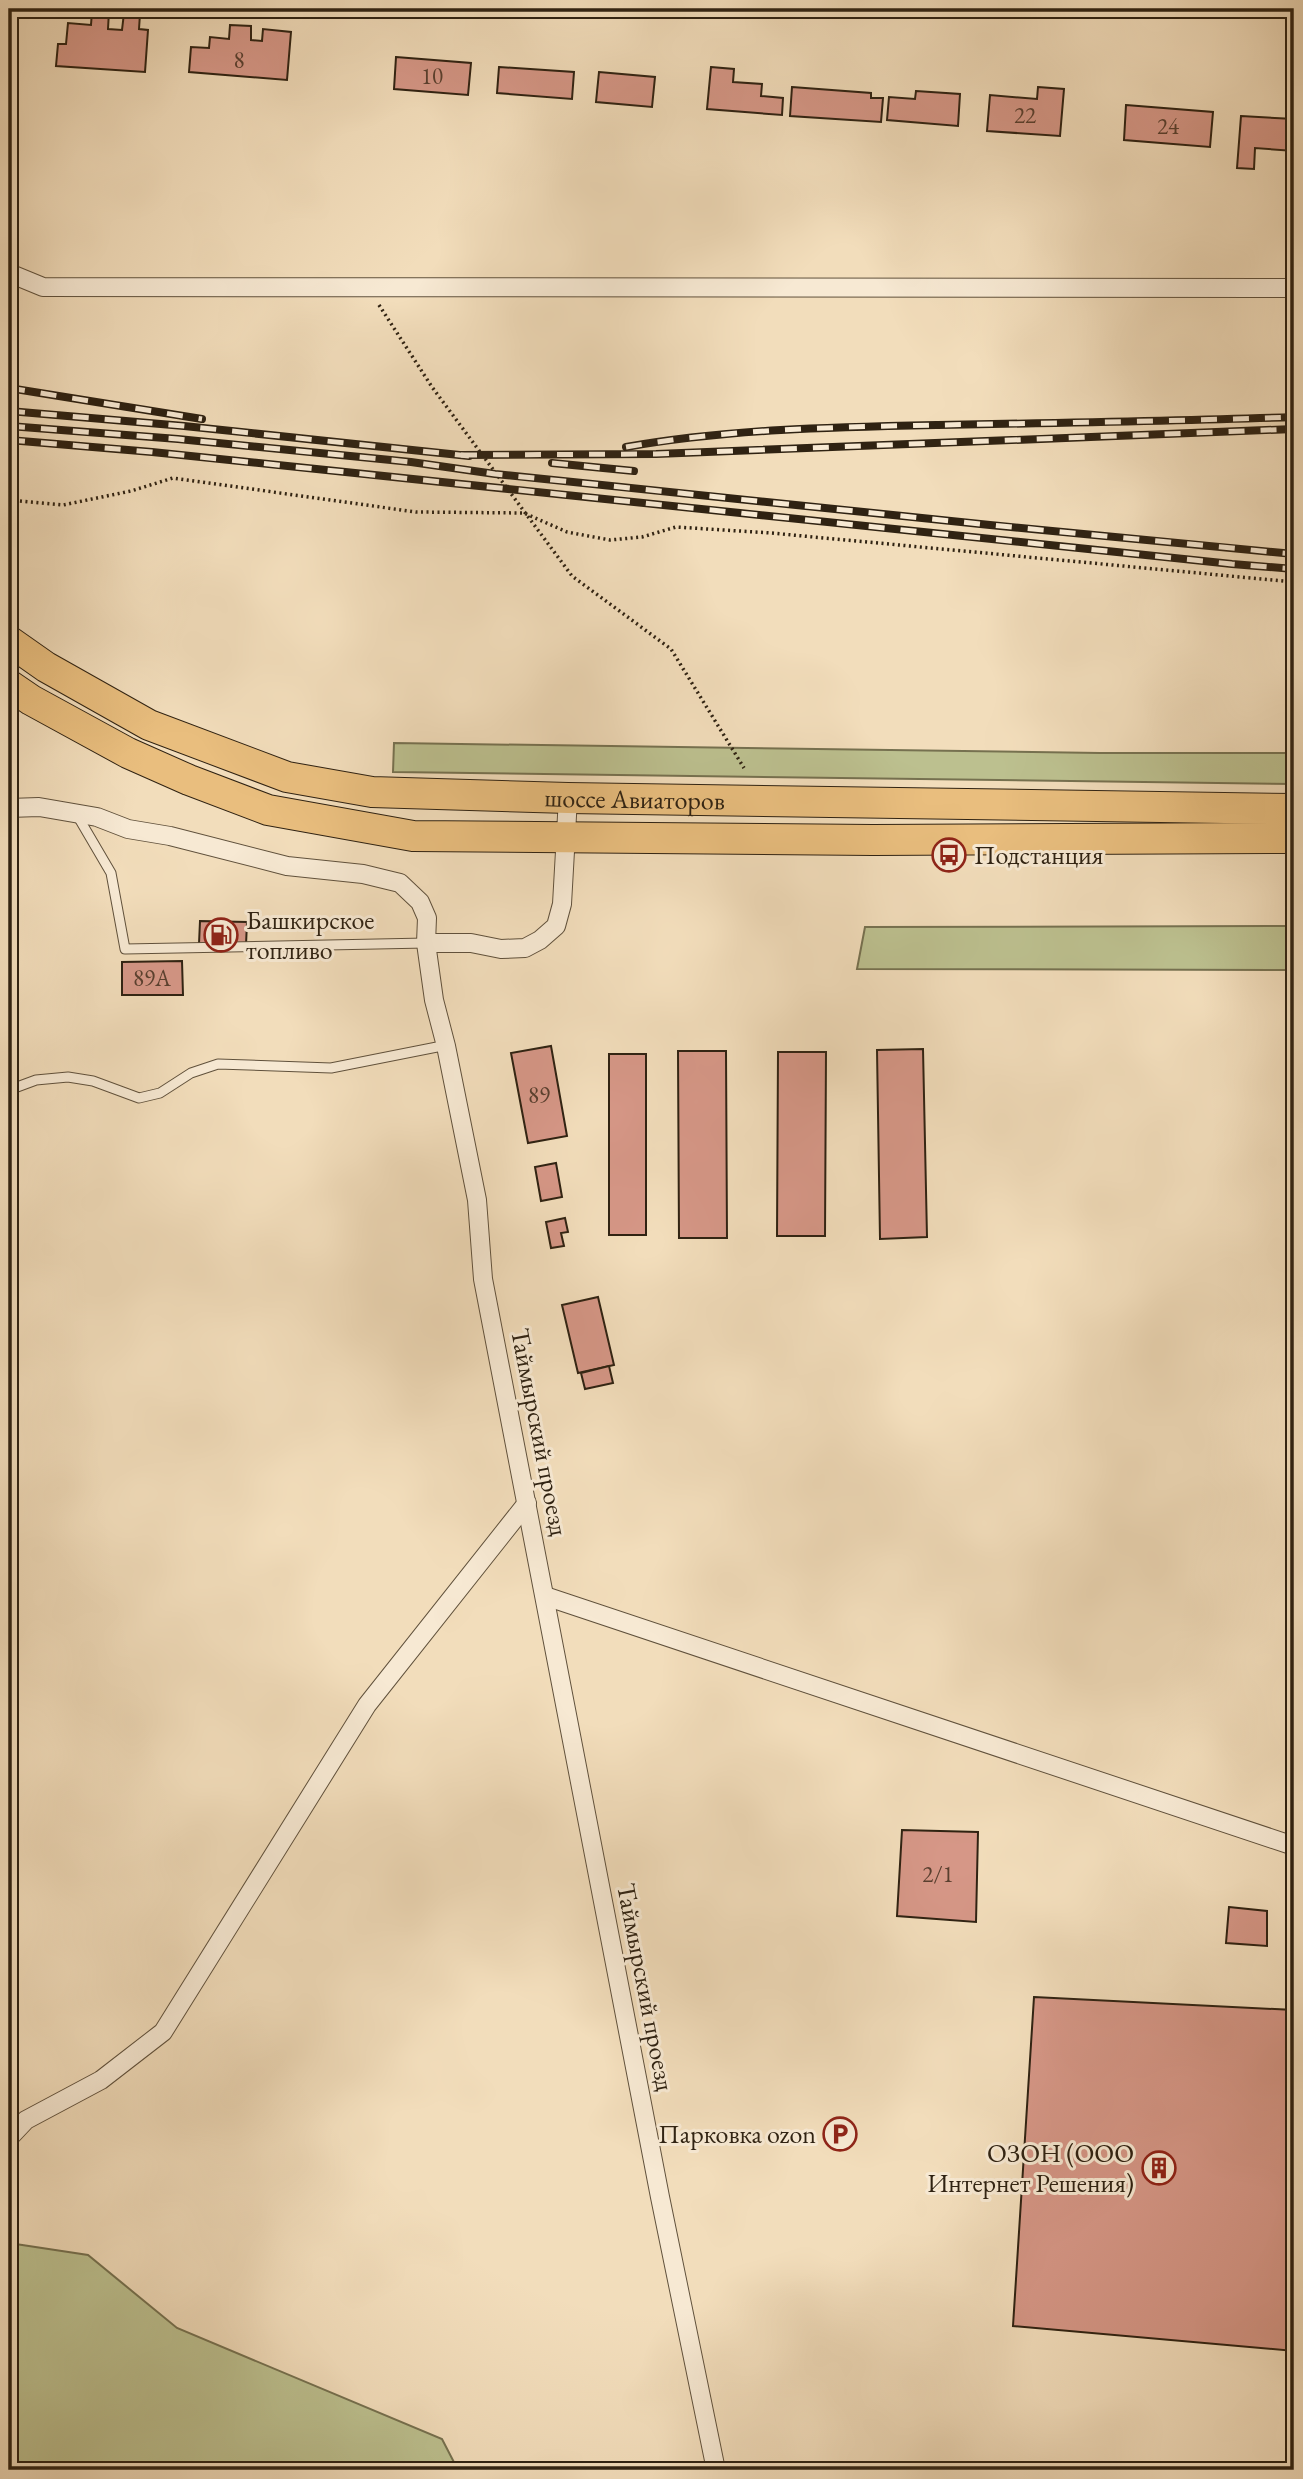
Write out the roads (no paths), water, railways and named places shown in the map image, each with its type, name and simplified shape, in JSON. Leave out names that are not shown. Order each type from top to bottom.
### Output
[{"type":"main road","name":"шоссе Авиаторов","points":[[9,641],[46,667],[149,725],[287,777],[372,792],[568,798],[1294,809]]},
{"type":"main road","name":"шоссе Авиаторов","points":[[9,685],[31,700],[128,753],[268,810],[413,836],[887,840],[1294,838]]},
{"type":"street","points":[[9,273],[43,287],[1294,288]]},
{"type":"street","points":[[426,943],[471,943],[501,949],[525,948],[540,940],[556,926],[562,904],[568,798]]},
{"type":"street","name":"Таймырский проезд","points":[[9,808],[39,807],[97,817],[128,829],[170,836],[287,866],[363,874],[400,883],[420,902],[427,918],[426,943],[434,1000],[477,1200],[483,1279],[660,2197],[716,2470]]},
{"type":"street","points":[[9,2138],[26,2120],[101,2080],[163,2032],[367,1704],[527,1503]]},
{"type":"street","points":[[545,1596],[1294,1846]]},
{"type":"lane","points":[[77,814],[111,873],[125,949],[426,943]]},
{"type":"lane","points":[[9,1090],[36,1080],[68,1077],[93,1081],[139,1098],[160,1093],[191,1073],[218,1064],[331,1068],[437,1047]]},
{"type":"railway","points":[[9,388],[202,419]]},
{"type":"railway","points":[[9,411],[184,426],[469,456]]},
{"type":"railway","points":[[626,447],[703,436],[821,428],[1294,417]]},
{"type":"railway","points":[[9,426],[178,439],[411,462],[495,474],[1294,554]]},
{"type":"railway","points":[[461,455],[656,454],[1294,429]]},
{"type":"railway","points":[[9,440],[152,452],[1294,569]]},
{"type":"railway","points":[[552,463],[634,471]]},
{"type":"place","name":"Подстанция","points":[[949,855]]},
{"type":"place","name":"Башкирское топливо","points":[[221,935]]},
{"type":"place","name":"Парковка ozon","points":[[840,2134]]},
{"type":"place","name":"ОЗОН (ООО Интернет Решения)","points":[[1159,2168]]}]
